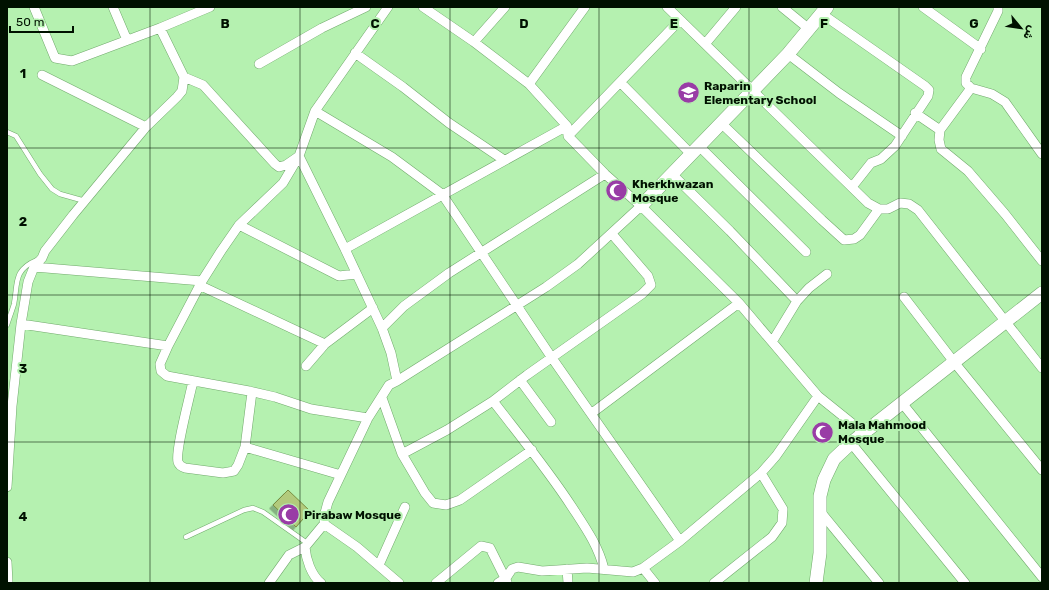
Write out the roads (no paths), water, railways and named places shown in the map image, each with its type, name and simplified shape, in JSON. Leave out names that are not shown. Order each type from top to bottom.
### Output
[{"type":"street","points":[[34,7],[55,58],[72,61],[160,28],[191,11],[210,7]]},
{"type":"street","points":[[113,7],[127,40]]},
{"type":"street","points":[[259,64],[322,28],[366,7]]},
{"type":"street","points":[[368,418],[311,409],[275,397],[167,376],[161,371],[160,364],[202,283],[221,251],[239,225],[283,182],[299,156],[315,111],[388,7]]},
{"type":"street","points":[[423,7],[474,42],[529,84],[567,126],[568,136],[604,174],[641,206],[739,303],[818,396],[864,433]]},
{"type":"street","points":[[474,42],[505,7]]},
{"type":"street","points":[[529,84],[585,7]]},
{"type":"street","points":[[667,7],[868,203],[879,209],[888,210],[900,203],[909,204],[918,210],[1042,368]]},
{"type":"street","points":[[705,44],[736,7]]},
{"type":"street","points":[[782,7],[809,29]]},
{"type":"street","points":[[923,7],[981,49]]},
{"type":"street","points":[[998,7],[998,11],[981,49],[966,77],[966,83],[971,88],[992,94],[1005,102],[1042,154]]},
{"type":"street","points":[[269,583],[289,555],[306,545],[324,524],[328,502],[368,418],[389,386],[546,287],[578,264],[641,206],[753,91],[788,54],[824,10],[929,90],[928,96],[915,113],[895,146],[881,159],[871,163],[852,187]]},
{"type":"street","points":[[568,136],[680,20]]},
{"type":"street","points":[[7,487],[12,406],[21,324],[28,282],[34,267],[85,201],[146,127],[182,92],[184,77],[160,28]]},
{"type":"street","points":[[355,53],[403,87],[449,123],[504,160]]},
{"type":"street","points":[[788,54],[839,93],[902,136]]},
{"type":"street","points":[[42,75],[146,127]]},
{"type":"street","points":[[184,77],[203,85],[279,167],[286,165],[299,156]]},
{"type":"street","points":[[620,82],[806,252]]},
{"type":"street","points":[[971,88],[940,130],[939,140],[941,149],[968,171],[1005,214],[1042,261]]},
{"type":"street","points":[[315,111],[392,157],[442,194],[552,358],[680,540]]},
{"type":"street","points":[[915,113],[940,130]]},
{"type":"street","points":[[721,123],[844,240],[854,239],[860,235],[879,209]]},
{"type":"street","points":[[345,249],[567,126]]},
{"type":"street","points":[[299,156],[382,328],[391,353],[397,381]]},
{"type":"street","points":[[382,328],[404,306],[449,273],[481,254],[604,174]]},
{"type":"street","points":[[672,174],[730,231],[797,301]]},
{"type":"street","points":[[239,225],[339,276],[356,274]]},
{"type":"street","points":[[402,454],[446,430],[492,401],[642,294],[651,285],[648,276],[612,234]]},
{"type":"street","points":[[34,267],[202,283],[325,344]]},
{"type":"street","points":[[772,342],[797,301],[809,288],[827,274]]},
{"type":"street","points":[[816,583],[820,553],[820,496],[824,480],[834,460],[851,443],[1042,294]]},
{"type":"street","points":[[904,297],[954,362],[1042,470]]},
{"type":"street","points":[[592,413],[739,303]]},
{"type":"street","points":[[306,366],[325,344],[373,308]]},
{"type":"street","points":[[21,324],[168,346]]},
{"type":"street","points":[[520,380],[551,422]]},
{"type":"street","points":[[193,381],[182,432],[178,463],[185,468],[210,472],[234,471],[245,447],[252,392]]},
{"type":"street","points":[[504,581],[512,569],[518,567],[542,571],[587,568],[633,572],[643,568],[680,540],[761,473],[776,456],[818,396]]},
{"type":"street","points":[[382,398],[402,454],[425,493],[433,503],[446,505],[460,500],[532,450]]},
{"type":"street","points":[[492,401],[532,450],[557,484],[594,541],[604,569]]},
{"type":"street","points":[[902,403],[1042,577]]},
{"type":"street","points":[[851,443],[965,583]]},
{"type":"street","points":[[245,447],[341,475]]},
{"type":"street","points":[[714,583],[772,537],[782,523],[783,509],[761,473]]},
{"type":"street","points":[[379,565],[405,507]]},
{"type":"street","points":[[819,510],[879,583]]},
{"type":"street","points":[[324,524],[357,547],[400,583]]},
{"type":"street","points":[[306,545],[306,555],[312,571],[321,583]]},
{"type":"street","points":[[436,583],[481,546],[490,548],[504,581]]},
{"type":"street","points":[[7,562],[8,583]]},
{"type":"street","points":[[643,568],[654,583]]},
{"type":"street","points":[[567,569],[568,583]]},
{"type":"lane","points":[[7,132],[16,136],[40,174],[52,189],[60,194],[85,201]]},
{"type":"lane","points":[[7,325],[14,304],[16,280],[21,270],[29,263],[42,258]]},
{"type":"lane","points":[[186,537],[244,510],[253,508],[263,512],[306,545]]},
{"type":"place","name":"Raparin Elementary School","points":[[689,93]]},
{"type":"place","name":"Kherkhwazan Mosque","points":[[616,191]]},
{"type":"place","name":"Mala Mahmood Mosque","points":[[822,432]]},
{"type":"place","name":"Pirabaw Mosque","points":[[288,515]]}]
